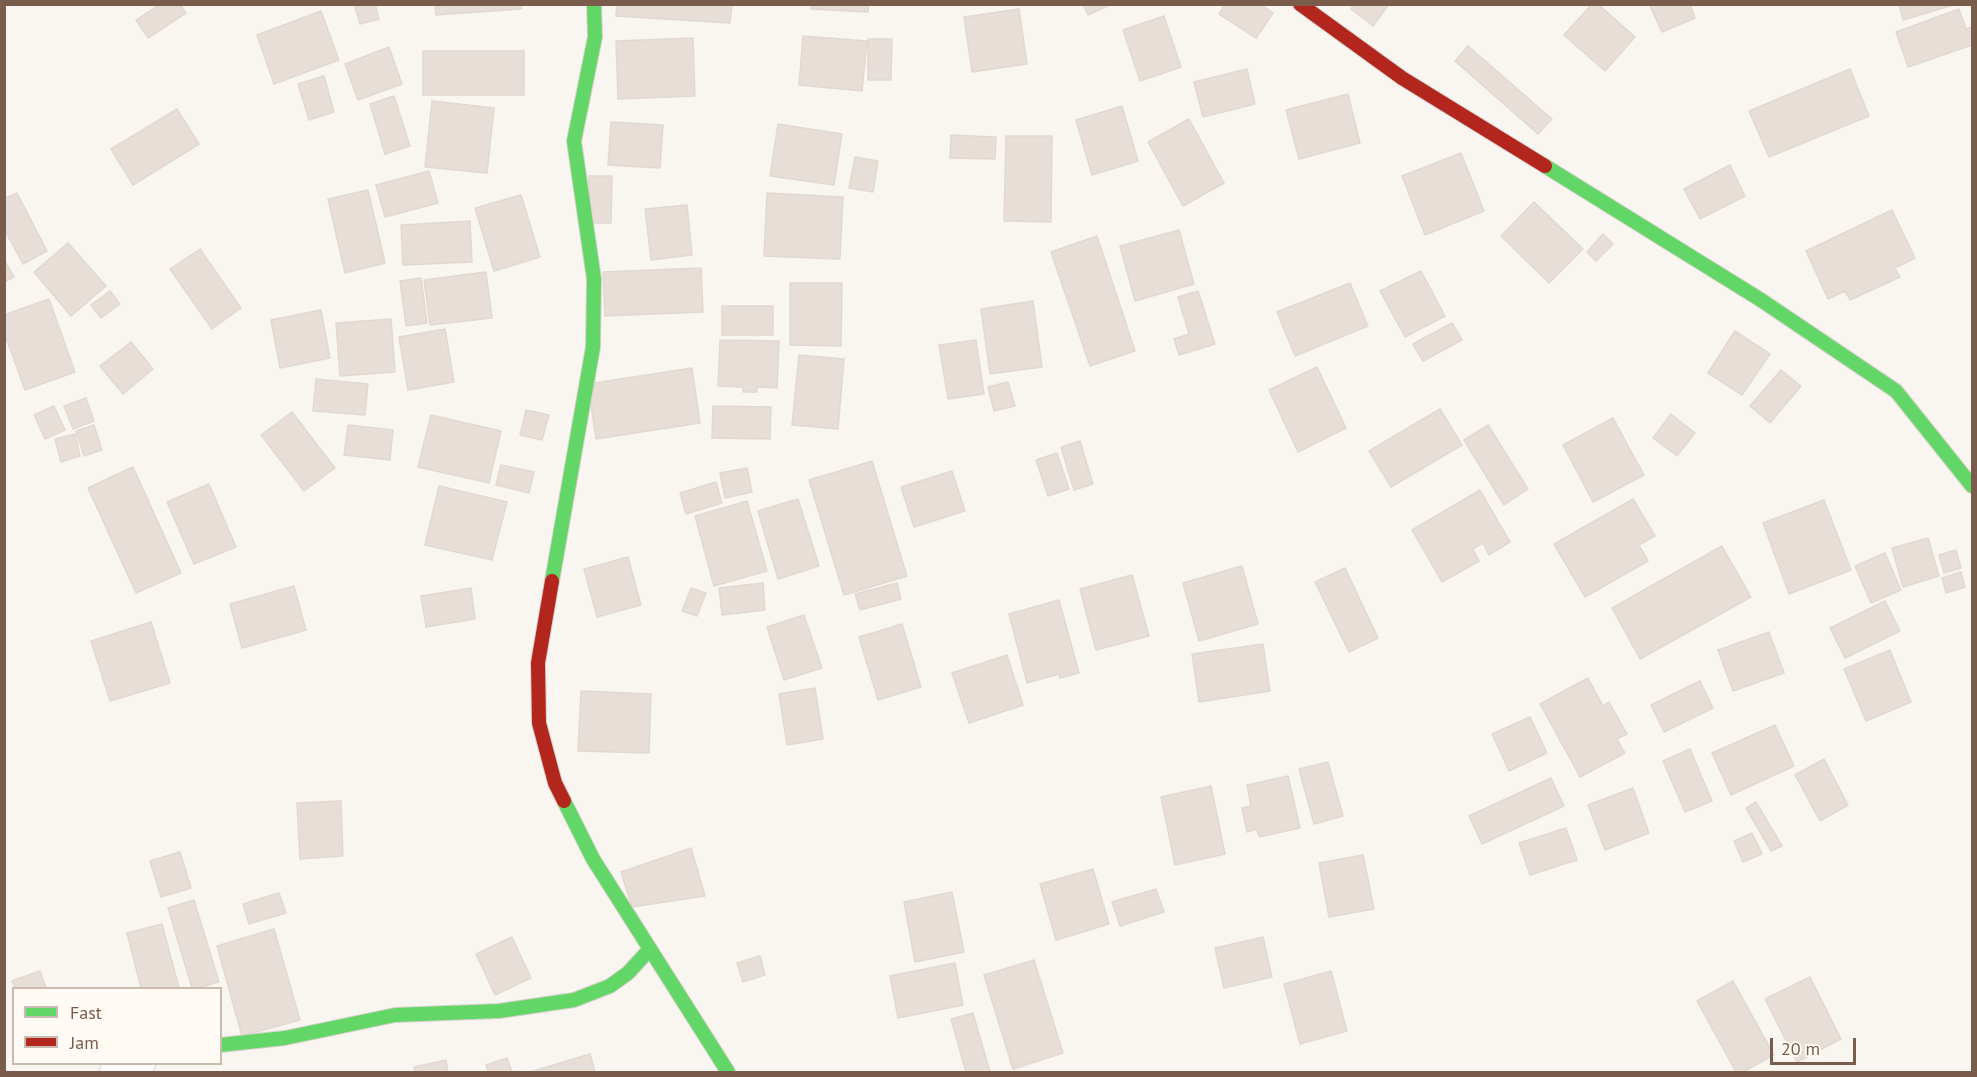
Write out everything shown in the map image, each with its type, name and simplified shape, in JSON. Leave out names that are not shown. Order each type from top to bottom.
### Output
[{"type":"street","points":[[594,4],[595,37],[574,141],[594,279],[593,347],[538,663],[539,723],[555,783],[593,859],[728,1072]]},
{"type":"street","points":[[1300,4],[1402,78],[1761,300],[1896,391],[1972,486]]},
{"type":"street","points":[[222,1045],[285,1038],[395,1015],[499,1011],[574,1000],[610,986],[628,973],[650,949]]},
{"type":"street","points":[[113,1072],[138,1065]]},
{"type":"building","points":[[160,4],[180,4],[186,13],[148,38],[136,20]]},
{"type":"building","points":[[354,4],[375,4],[379,19],[360,24]]},
{"type":"building","points":[[435,4],[521,4],[521,9],[436,15]]},
{"type":"building","points":[[617,4],[732,4],[730,23],[616,16]]},
{"type":"building","points":[[811,4],[869,4],[868,12],[811,9]]},
{"type":"building","points":[[1083,4],[1112,4],[1088,15]]},
{"type":"building","points":[[1225,4],[1260,4],[1273,13],[1256,38],[1219,14]]},
{"type":"building","points":[[1354,4],[1389,4],[1373,26],[1351,9]]},
{"type":"building","points":[[1592,4],[1598,4],[1635,37],[1605,71],[1564,35]]},
{"type":"building","points":[[1649,4],[1690,4],[1695,18],[1662,32]]},
{"type":"building","points":[[1899,4],[1957,4],[1903,20]]},
{"type":"building","points":[[1019,9],[1027,64],[972,72],[964,17]]},
{"type":"building","points":[[1959,9],[1966,29],[1972,27],[1972,45],[1908,67],[1896,32]]},
{"type":"building","points":[[321,11],[339,60],[274,84],[257,35]]},
{"type":"building","points":[[1164,16],[1181,67],[1140,81],[1123,30]]},
{"type":"building","points":[[803,36],[867,41],[862,91],[799,85]]},
{"type":"building","points":[[693,38],[695,96],[618,99],[616,41]]},
{"type":"building","points":[[868,39],[892,39],[891,80],[868,80]]},
{"type":"building","points":[[1468,46],[1552,119],[1538,134],[1455,61]]},
{"type":"building","points":[[389,47],[402,84],[358,100],[345,64]]},
{"type":"building","points":[[423,51],[524,51],[524,95],[423,95]]},
{"type":"building","points":[[1247,69],[1255,104],[1203,117],[1194,82]]},
{"type":"building","points":[[1850,69],[1869,116],[1769,157],[1749,111]]},
{"type":"building","points":[[324,76],[334,112],[309,120],[298,84]]},
{"type":"building","points":[[1348,94],[1360,143],[1299,159],[1286,110]]},
{"type":"building","points":[[394,96],[410,146],[385,154],[370,104]]},
{"type":"building","points":[[432,101],[494,108],[487,173],[425,167]]},
{"type":"building","points":[[1122,106],[1138,161],[1092,175],[1076,120]]},
{"type":"building","points":[[177,109],[199,144],[133,185],[111,149]]},
{"type":"building","points":[[1189,119],[1224,183],[1183,206],[1148,142]]},
{"type":"building","points":[[611,122],[663,125],[660,168],[608,165]]},
{"type":"building","points":[[778,124],[842,134],[834,185],[770,176]]},
{"type":"building","points":[[951,135],[996,137],[995,159],[950,158]]},
{"type":"building","points":[[1006,136],[1052,136],[1051,222],[1004,221]]},
{"type":"building","points":[[1461,153],[1484,211],[1425,235],[1402,176]]},
{"type":"building","points":[[855,157],[878,161],[873,192],[849,188]]},
{"type":"building","points":[[1730,165],[1745,196],[1700,219],[1684,189]]},
{"type":"building","points":[[429,171],[438,203],[385,217],[376,185]]},
{"type":"building","points":[[589,176],[612,176],[611,223],[589,223]]},
{"type":"building","points":[[368,190],[385,263],[345,273],[328,199]]},
{"type":"building","points":[[17,193],[47,251],[23,264],[4,229],[4,199]]},
{"type":"building","points":[[767,193],[843,197],[840,259],[764,256]]},
{"type":"building","points":[[521,195],[540,257],[494,271],[475,208]]},
{"type":"building","points":[[1534,202],[1583,249],[1549,283],[1501,236]]},
{"type":"building","points":[[687,205],[692,255],[651,260],[645,209]]},
{"type":"building","points":[[1892,210],[1915,258],[1895,268],[1900,277],[1850,300],[1845,291],[1828,299],[1806,251]]},
{"type":"building","points":[[470,221],[472,262],[403,265],[401,225]]},
{"type":"building","points":[[1179,230],[1194,284],[1135,301],[1120,246]]},
{"type":"building","points":[[1603,234],[1613,244],[1596,261],[1587,252]]},
{"type":"building","points":[[1097,236],[1135,351],[1090,366],[1051,252]]},
{"type":"building","points":[[68,243],[106,286],[71,316],[34,272]]},
{"type":"building","points":[[200,249],[241,308],[212,329],[170,269]]},
{"type":"building","points":[[4,260],[14,277],[4,282]]},
{"type":"building","points":[[701,268],[703,312],[605,316],[603,272]]},
{"type":"building","points":[[1421,271],[1445,316],[1405,337],[1380,291]]},
{"type":"building","points":[[486,272],[492,318],[430,325],[424,280]]},
{"type":"building","points":[[421,278],[427,323],[406,326],[400,281]]},
{"type":"building","points":[[790,283],[842,283],[841,346],[790,345]]},
{"type":"building","points":[[1350,283],[1368,326],[1295,356],[1277,312]]},
{"type":"building","points":[[110,291],[120,304],[101,318],[91,305]]},
{"type":"building","points":[[1198,291],[1215,344],[1179,355],[1174,339],[1189,334],[1178,297]]},
{"type":"building","points":[[49,299],[75,372],[25,390],[4,332],[4,315]]},
{"type":"building","points":[[1033,301],[1042,367],[990,374],[981,309]]},
{"type":"building","points":[[722,306],[773,306],[773,335],[722,335]]},
{"type":"building","points":[[321,310],[330,358],[280,368],[271,320]]},
{"type":"building","points":[[391,319],[395,372],[340,376],[336,323]]},
{"type":"building","points":[[1452,323],[1462,340],[1423,361],[1413,344]]},
{"type":"building","points":[[445,329],[454,382],[408,390],[399,337]]},
{"type":"building","points":[[1735,331],[1770,354],[1742,395],[1708,373]]},
{"type":"building","points":[[720,340],[779,341],[777,388],[757,387],[757,392],[743,392],[743,387],[718,386]]},
{"type":"building","points":[[976,340],[984,394],[948,399],[939,345]]},
{"type":"building","points":[[131,342],[153,369],[123,394],[100,366]]},
{"type":"building","points":[[799,355],[844,359],[838,429],[792,425]]},
{"type":"building","points":[[1317,367],[1346,428],[1298,452],[1269,390]]},
{"type":"building","points":[[692,368],[700,423],[596,439],[588,384]]},
{"type":"building","points":[[1781,370],[1801,386],[1770,423],[1750,406]]},
{"type":"building","points":[[316,379],[368,384],[365,415],[313,411]]},
{"type":"building","points":[[1008,382],[1015,406],[994,411],[988,387]]},
{"type":"building","points":[[86,398],[94,421],[73,429],[64,406]]},
{"type":"building","points":[[54,406],[65,430],[45,439],[34,415]]},
{"type":"building","points":[[713,406],[771,407],[770,439],[712,438]]},
{"type":"building","points":[[1440,409],[1462,445],[1391,487],[1369,451]]},
{"type":"building","points":[[526,410],[549,415],[542,440],[520,435]]},
{"type":"building","points":[[292,412],[335,468],[304,491],[261,435]]},
{"type":"building","points":[[1671,414],[1695,433],[1677,456],[1653,438]]},
{"type":"building","points":[[431,415],[501,431],[489,483],[418,467]]},
{"type":"building","points":[[1613,418],[1644,475],[1593,502],[1563,445]]},
{"type":"building","points":[[94,425],[102,450],[84,456],[76,431]]},
{"type":"building","points":[[348,425],[393,430],[390,460],[344,455]]},
{"type":"building","points":[[1488,425],[1528,489],[1504,505],[1464,440]]},
{"type":"building","points":[[75,434],[80,456],[61,462],[55,439]]},
{"type":"building","points":[[1080,441],[1093,484],[1074,490],[1061,447]]},
{"type":"building","points":[[1057,453],[1069,489],[1048,496],[1036,460]]},
{"type":"building","points":[[872,461],[907,576],[844,595],[809,480]]},
{"type":"building","points":[[501,465],[534,472],[529,493],[496,485]]},
{"type":"building","points":[[133,467],[181,573],[136,593],[88,488]]},
{"type":"building","points":[[747,468],[752,492],[725,498],[720,473]]},
{"type":"building","points":[[952,471],[965,511],[914,527],[901,487]]},
{"type":"building","points":[[716,482],[722,503],[686,514],[680,493]]},
{"type":"building","points":[[209,484],[236,547],[194,564],[167,502]]},
{"type":"building","points":[[439,486],[507,502],[492,560],[425,545]]},
{"type":"building","points":[[1480,490],[1510,542],[1489,555],[1483,543],[1473,549],[1479,561],[1442,582],[1412,530]]},
{"type":"building","points":[[798,499],[819,566],[778,579],[758,511]]},
{"type":"building","points":[[1633,499],[1655,536],[1639,545],[1648,561],[1585,597],[1554,544]]},
{"type":"building","points":[[1824,500],[1851,570],[1789,594],[1763,523]]},
{"type":"building","points":[[747,501],[767,571],[714,586],[695,516]]},
{"type":"building","points":[[1928,538],[1939,576],[1903,587],[1892,548]]},
{"type":"building","points":[[1722,546],[1751,597],[1640,659],[1612,608]]},
{"type":"building","points":[[1956,550],[1961,568],[1944,573],[1939,555]]},
{"type":"building","points":[[1885,553],[1901,590],[1871,603],[1855,566]]},
{"type":"building","points":[[628,557],[641,605],[597,617],[584,569]]},
{"type":"building","points":[[1242,566],[1258,624],[1199,641],[1183,583]]},
{"type":"building","points":[[1345,568],[1378,638],[1349,652],[1315,582]]},
{"type":"building","points":[[1961,572],[1965,587],[1946,593],[1942,578]]},
{"type":"building","points":[[1132,575],[1149,636],[1096,650],[1080,589]]},
{"type":"building","points":[[763,583],[765,610],[722,615],[719,588]]},
{"type":"building","points":[[897,583],[901,599],[860,610],[855,594]]},
{"type":"building","points":[[294,586],[306,630],[242,648],[230,604]]},
{"type":"building","points":[[471,588],[475,619],[426,627],[421,596]]},
{"type":"building","points":[[691,588],[706,593],[697,616],[682,611]]},
{"type":"building","points":[[1059,600],[1079,673],[1060,678],[1059,674],[1027,683],[1009,614]]},
{"type":"building","points":[[1885,601],[1900,631],[1845,658],[1830,628]]},
{"type":"building","points":[[804,615],[822,668],[784,680],[767,627]]},
{"type":"building","points":[[151,622],[170,683],[110,701],[91,641]]},
{"type":"building","points":[[902,624],[921,687],[878,700],[859,637]]},
{"type":"building","points":[[1769,632],[1784,673],[1733,691],[1718,650]]},
{"type":"building","points":[[1263,644],[1270,691],[1199,702],[1192,654]]},
{"type":"building","points":[[1890,650],[1911,702],[1866,721],[1844,669]]},
{"type":"building","points":[[1007,655],[1023,705],[969,723],[952,673]]},
{"type":"building","points":[[1588,678],[1603,706],[1609,702],[1627,734],[1617,739],[1625,753],[1580,777],[1540,704]]},
{"type":"building","points":[[1700,681],[1713,708],[1664,732],[1651,705]]},
{"type":"building","points":[[815,688],[823,739],[787,745],[779,694]]},
{"type":"building","points":[[581,691],[651,694],[649,753],[578,751]]},
{"type":"building","points":[[1530,717],[1547,753],[1509,771],[1492,734]]},
{"type":"building","points":[[1775,725],[1794,766],[1731,795],[1712,753]]},
{"type":"building","points":[[1690,749],[1712,801],[1685,812],[1663,761]]},
{"type":"building","points":[[1824,759],[1848,805],[1820,821],[1795,775]]},
{"type":"building","points":[[1328,762],[1343,816],[1314,824],[1299,769]]},
{"type":"building","points":[[1288,776],[1300,828],[1259,837],[1257,829],[1247,832],[1242,808],[1251,806],[1247,785]]},
{"type":"building","points":[[1551,778],[1564,806],[1482,844],[1469,816]]},
{"type":"building","points":[[1211,786],[1225,854],[1175,865],[1161,797]]},
{"type":"building","points":[[1633,788],[1649,833],[1605,850],[1588,805]]},
{"type":"building","points":[[341,801],[343,856],[300,859],[297,803]]},
{"type":"building","points":[[1756,802],[1782,846],[1771,851],[1746,808]]},
{"type":"building","points":[[1566,828],[1577,860],[1530,875],[1519,843]]},
{"type":"building","points":[[1752,833],[1762,854],[1743,862],[1734,841]]},
{"type":"building","points":[[691,848],[705,896],[632,907],[621,872]]},
{"type":"building","points":[[180,852],[191,888],[161,897],[150,861]]},
{"type":"building","points":[[1363,855],[1374,909],[1329,917],[1319,863]]},
{"type":"building","points":[[1093,869],[1109,924],[1056,940],[1040,884]]},
{"type":"building","points":[[1156,889],[1164,912],[1120,926],[1112,902]]},
{"type":"building","points":[[952,892],[964,952],[915,962],[904,902]]},
{"type":"building","points":[[279,893],[286,913],[249,924],[243,904]]},
{"type":"building","points":[[194,900],[219,982],[192,987],[168,908]]},
{"type":"building","points":[[162,924],[179,987],[141,987],[127,933]]},
{"type":"building","points":[[274,929],[300,1020],[242,1036],[217,946]]},
{"type":"building","points":[[512,937],[531,978],[495,995],[476,954]]},
{"type":"building","points":[[1263,937],[1272,977],[1224,988],[1215,948]]},
{"type":"building","points":[[760,956],[765,975],[743,982],[737,963]]},
{"type":"building","points":[[1034,960],[1063,1053],[1013,1069],[984,975]]},
{"type":"building","points":[[955,963],[963,1005],[898,1018],[890,976]]},
{"type":"building","points":[[40,971],[46,987],[15,987],[12,981]]},
{"type":"building","points":[[1331,971],[1347,1031],[1300,1044],[1284,984]]},
{"type":"building","points":[[1810,977],[1841,1039],[1797,1062],[1765,999]]},
{"type":"building","points":[[1733,981],[1774,1055],[1743,1072],[1736,1072],[1697,1001]]},
{"type":"building","points":[[973,1013],[990,1072],[966,1072],[951,1019]]},
{"type":"building","points":[[590,1054],[595,1072],[530,1072]]},
{"type":"building","points":[[507,1058],[512,1072],[488,1072],[486,1065]]},
{"type":"building","points":[[446,1060],[448,1072],[415,1072],[414,1067]]},
{"type":"traffic: fast","points":[[552,581],[593,347],[594,279],[574,141],[595,37],[594,4]]},
{"type":"traffic: fast","points":[[1545,166],[1761,300],[1896,391],[1972,486]]},
{"type":"traffic: fast","points":[[564,801],[593,859],[728,1072]]},
{"type":"traffic: fast","points":[[222,1045],[285,1038],[395,1015],[499,1011],[574,1000],[610,986],[628,973],[650,949]]},
{"type":"traffic: jam","points":[[1300,4],[1402,78],[1545,166]]},
{"type":"traffic: jam","points":[[552,581],[538,663],[539,723],[555,783],[564,801]]}]
